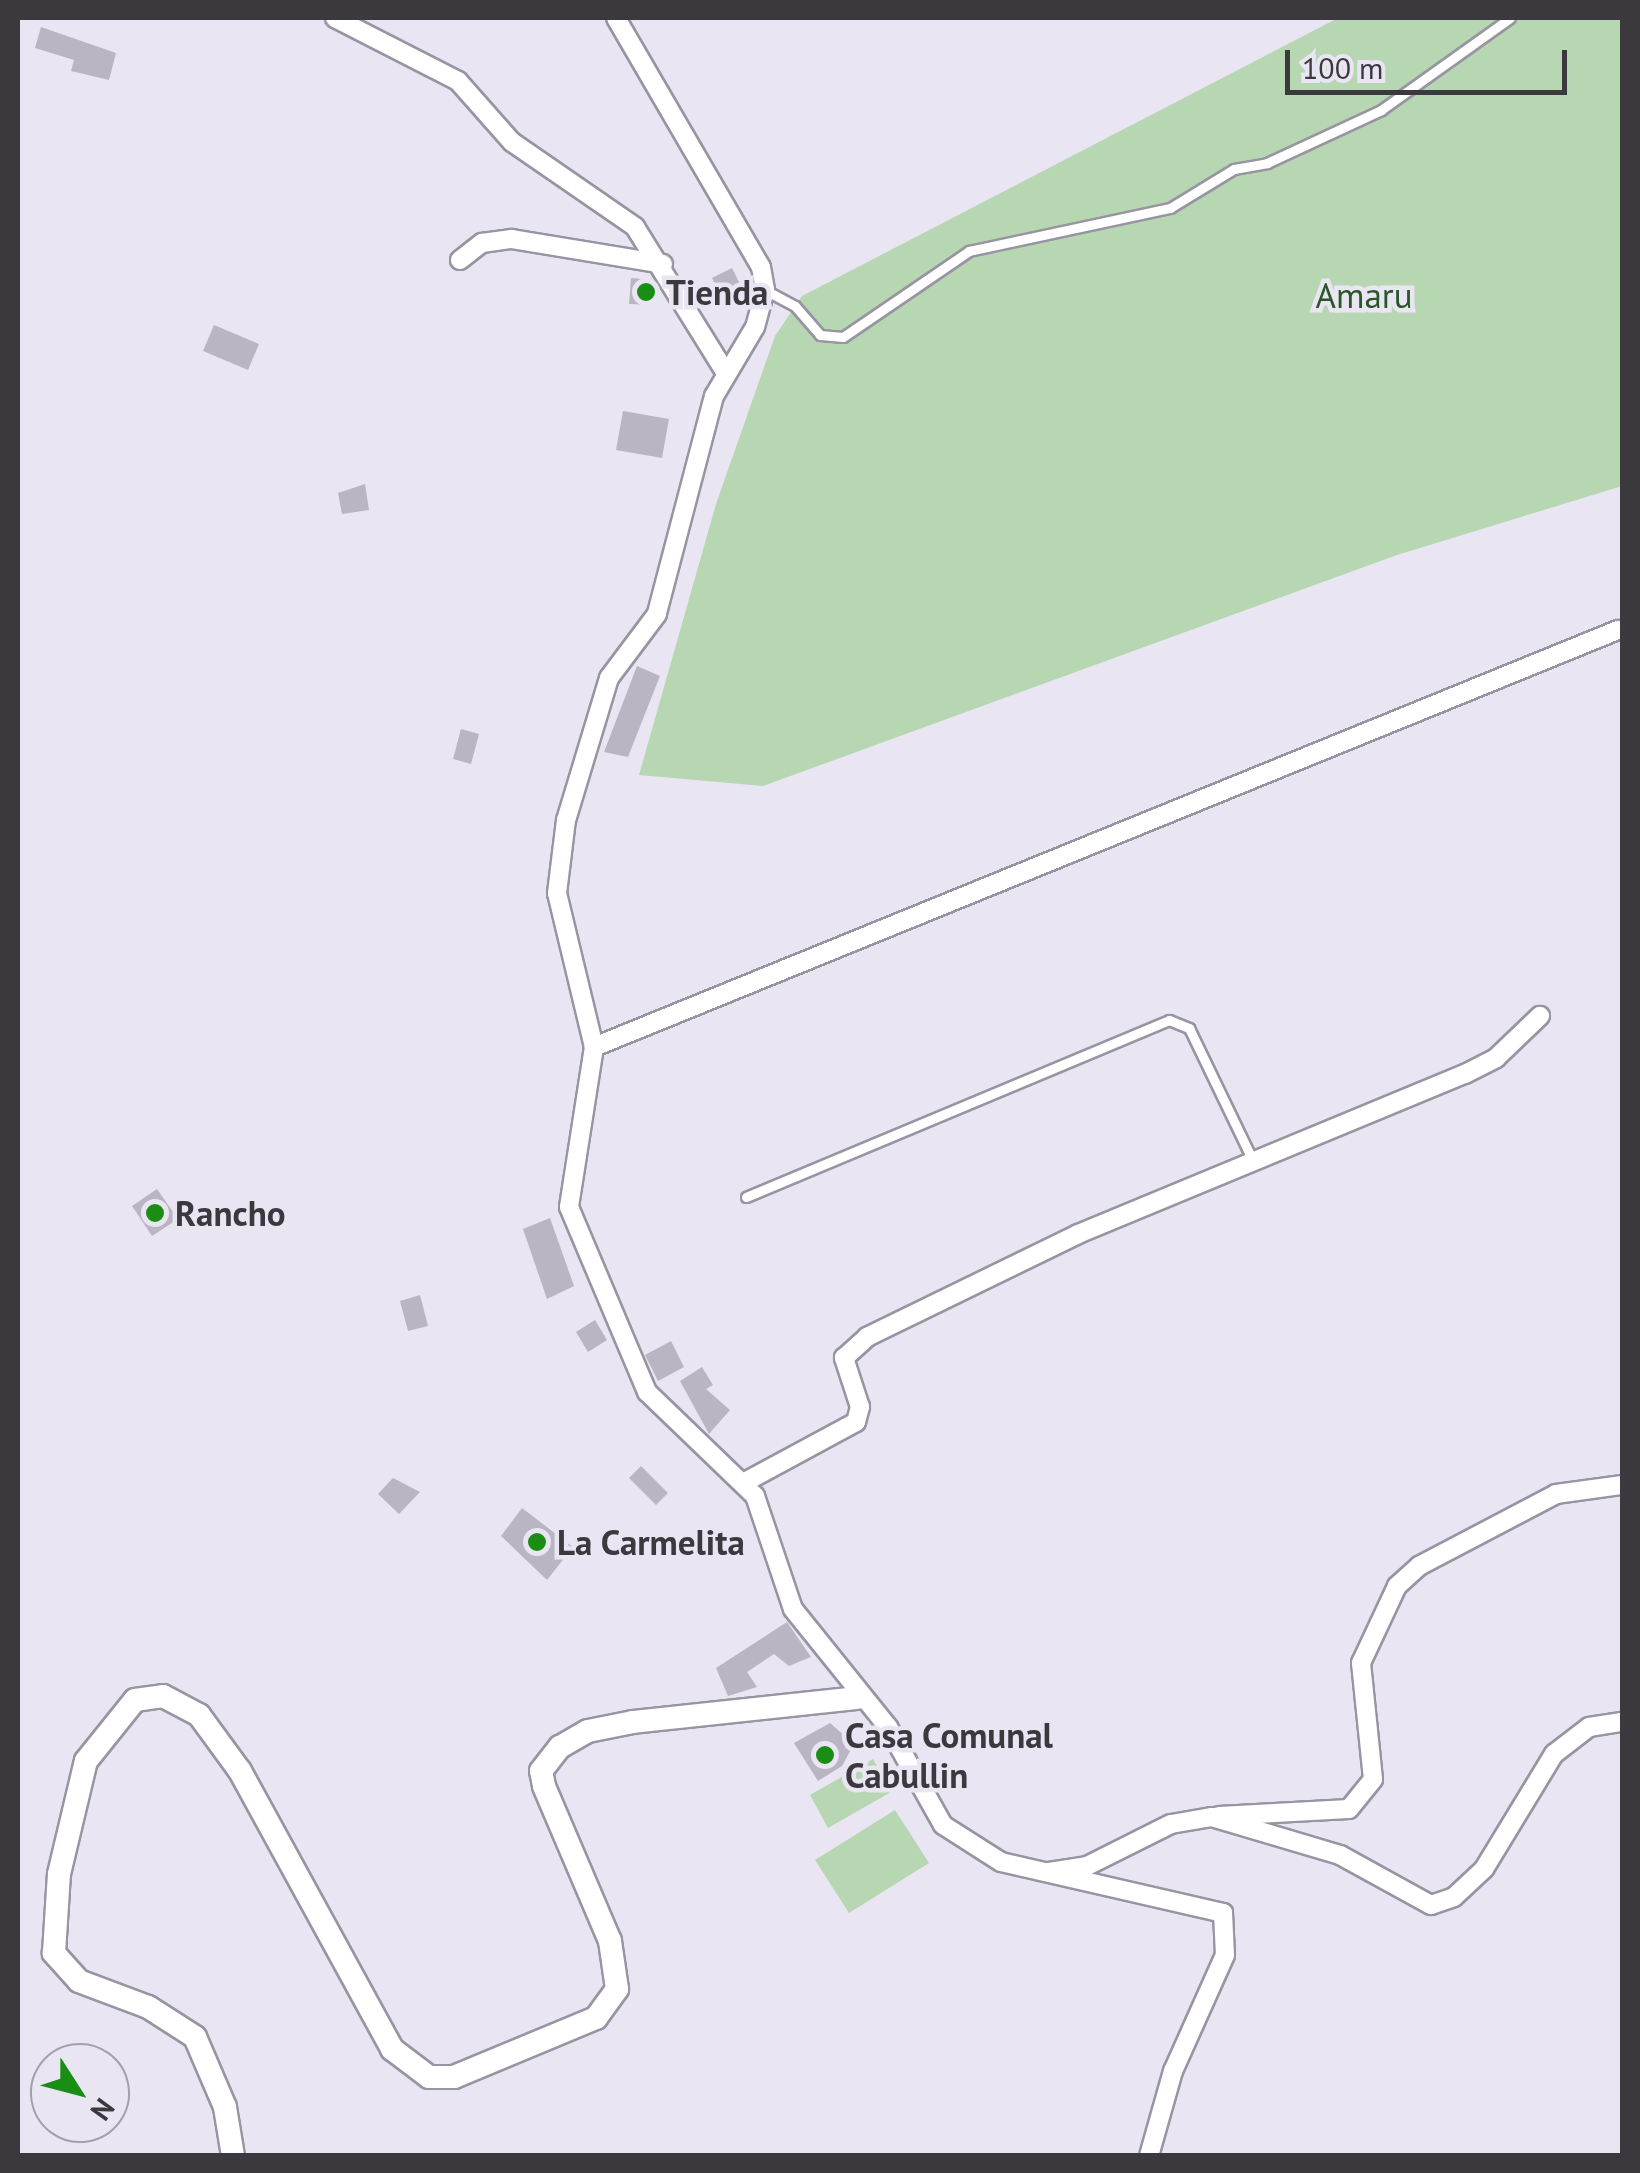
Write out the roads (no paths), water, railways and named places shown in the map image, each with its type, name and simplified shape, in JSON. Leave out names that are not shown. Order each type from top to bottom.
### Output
[{"type":"street","points":[[335,18],[458,82],[512,142],[612,208],[663,264],[724,370]]},
{"type":"street","points":[[616,18],[761,267],[765,290],[755,327],[724,370],[657,614],[609,678],[566,820],[557,893],[594,1047],[569,1207],[647,1392],[745,1482],[793,1608],[858,1698],[888,1727],[929,1804],[962,1843],[1044,1872],[1212,1905],[1227,1920],[1225,1955],[1172,2071],[1149,2156]]},
{"type":"street","points":[[460,260],[482,244],[512,240],[663,264]]},
{"type":"street","points":[[594,1047],[1618,630]]},
{"type":"street","points":[[745,1482],[856,1422],[860,1408],[844,1358],[866,1337],[1078,1234],[1465,1074],[1496,1058],[1540,1016]]},
{"type":"street","points":[[1044,1872],[1087,1866],[1171,1824],[1212,1817],[1349,1809],[1373,1779],[1362,1663],[1397,1586],[1419,1566],[1556,1494],[1622,1484]]},
{"type":"street","points":[[234,2156],[225,2107],[195,2036],[148,2007],[79,1981],[54,1953],[59,1874],[86,1761],[135,1700],[163,1696],[200,1715],[240,1771],[392,2049],[429,2077],[454,2077],[596,2018],[617,1989],[610,1941],[544,1786],[541,1771],[560,1748],[574,1736],[633,1722],[858,1698]]},
{"type":"street","points":[[1212,1817],[1340,1855],[1431,1904],[1454,1897],[1484,1870],[1554,1754],[1589,1727],[1622,1722]]},
{"type":"lane","points":[[765,290],[795,306],[820,335],[843,337],[969,252],[1170,208],[1234,169],[1267,164],[1381,110],[1510,18]]},
{"type":"lane","points":[[746,1196],[1169,1020],[1189,1028],[1254,1161]]},
{"type":"place","name":"Tienda","points":[[646,292]]},
{"type":"place","name":"Rancho","points":[[155,1213]]},
{"type":"place","name":"La Carmelita","points":[[537,1542]]},
{"type":"place","name":"Casa Comunal Cabullin","points":[[825,1755]]},
{"type":"park label","name":"Amaru","points":[[1364,295]]}]
